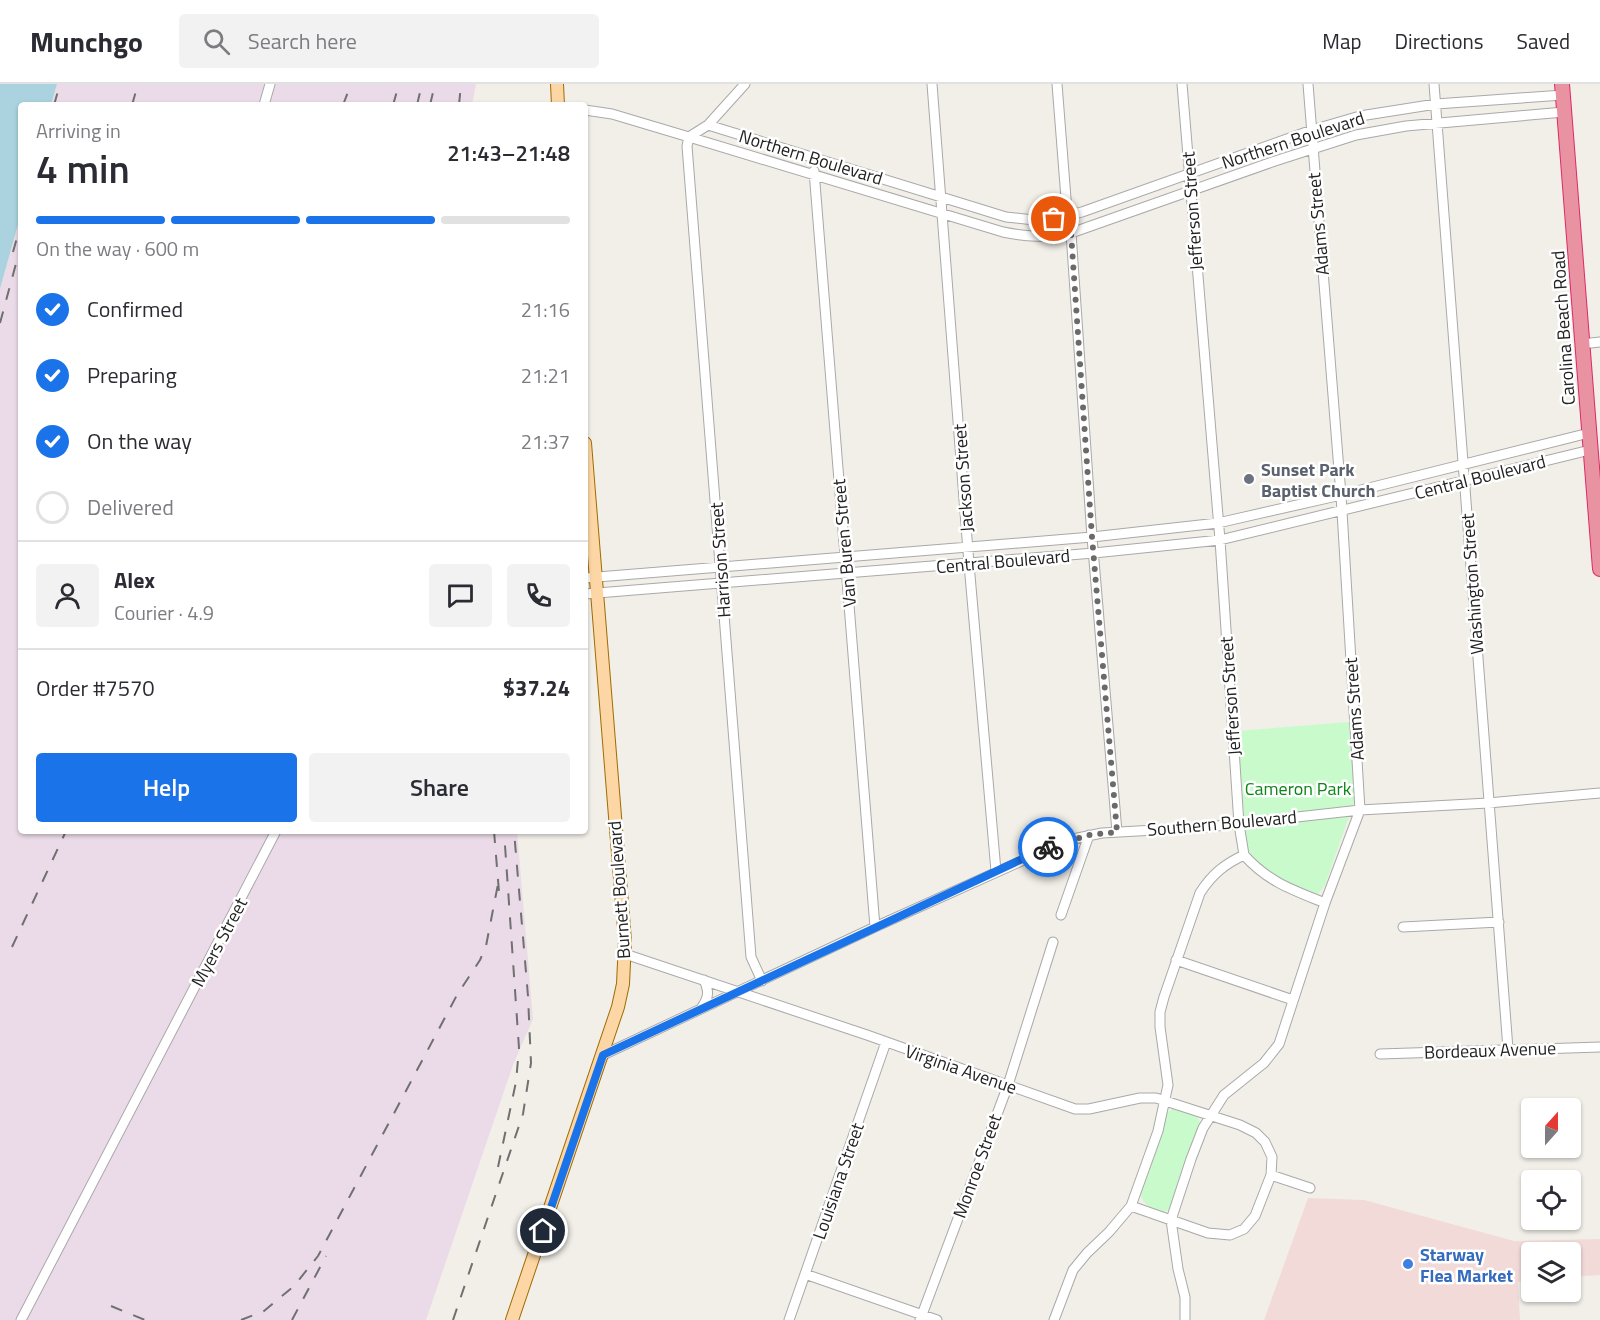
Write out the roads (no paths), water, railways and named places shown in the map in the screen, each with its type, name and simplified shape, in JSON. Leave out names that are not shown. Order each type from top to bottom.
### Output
[{"type":"highway","name":"Carolina Beach Road","points":[[1562,89],[1589,433],[1594,457],[1600,569]]},
{"type":"main road","points":[[557,84],[558,102]]},
{"type":"main road","name":"Burnett Boulevard","points":[[512,1320],[621,996],[625,954],[591,594],[588,524]]},
{"type":"street","points":[[265,102],[270,84]]},
{"type":"street","points":[[689,137],[708,125],[745,84]]},
{"type":"street","name":"Jackson Street","points":[[932,84],[969,564],[996,871]]},
{"type":"street","points":[[1057,84],[1071,233],[1092,537],[1117,832]]},
{"type":"street","name":"Jefferson Street","points":[[1182,84],[1220,540],[1239,824],[1244,855]]},
{"type":"street","name":"Adams Street","points":[[1185,1320],[1185,1297],[1178,1269],[1171,1220],[1191,1159],[1203,1128],[1224,1095],[1264,1063],[1279,1044],[1325,903],[1360,810],[1341,495],[1308,84]]},
{"type":"street","name":"Washington Street","points":[[1434,84],[1508,1049]]},
{"type":"street","name":"Northern Boulevard","points":[[708,125],[942,198],[1019,220],[1042,221],[1068,216],[1312,130],[1382,112],[1562,89]]},
{"type":"street","name":"Northern Boulevard","points":[[588,111],[624,117],[1003,232],[1043,238],[1071,233],[1312,148],[1356,135],[1437,122],[1564,112]]},
{"type":"street","name":"Harrison Street","points":[[689,137],[687,146],[752,957],[762,981]]},
{"type":"street","name":"Van Buren Street","points":[[815,159],[814,175],[875,927]]},
{"type":"street","points":[[1582,344],[1600,342]]},
{"type":"street","name":"Central Boulevard","points":[[590,578],[1092,537],[1218,524],[1589,433]]},
{"type":"street","name":"Central Boulevard","points":[[591,594],[969,564],[1220,540],[1464,482],[1594,457]]},
{"type":"street","name":"Southern Boulevard","points":[[603,1055],[1058,843],[1089,835],[1239,824],[1360,810],[1600,794]]},
{"type":"street","name":"Myers Street","points":[[21,1320],[274,834]]},
{"type":"street","points":[[1060,915],[1089,835]]},
{"type":"street","points":[[1054,1320],[1073,1270],[1131,1206],[1158,1131],[1168,1085],[1160,1012],[1200,892],[1210,878],[1225,864],[1244,855],[1258,870],[1273,880],[1325,903]]},
{"type":"street","points":[[1403,927],[1499,922]]},
{"type":"street","name":"Monroe Street","points":[[921,1317],[1008,1085],[1053,942]]},
{"type":"street","name":"Virginia Avenue","points":[[625,954],[1075,1109],[1089,1110],[1140,1098],[1156,1098],[1211,1115],[1256,1133],[1265,1142],[1272,1157],[1271,1175],[1255,1216],[1244,1229],[1230,1236],[1208,1233],[1131,1206]]},
{"type":"street","points":[[1176,960],[1293,999]]},
{"type":"street","points":[[700,1009],[708,994],[704,980]]},
{"type":"street","name":"Louisiana Street","points":[[789,1320],[886,1042]]},
{"type":"street","name":"Bordeaux Avenue","points":[[1380,1054],[1600,1047]]},
{"type":"street","points":[[1271,1175],[1310,1188]]},
{"type":"street","points":[[805,1274],[921,1317],[937,1320]]},
{"type":"water","points":[[0,84],[57,84],[52,102],[18,102],[18,225],[0,289]]},
{"type":"railway","points":[[55,102],[60,84]]},
{"type":"railway","points":[[133,102],[138,84]]},
{"type":"railway","points":[[344,102],[351,84]]},
{"type":"railway","points":[[394,102],[399,84]]},
{"type":"railway","points":[[418,102],[422,84]]},
{"type":"railway","points":[[431,102],[435,84]]},
{"type":"railway","points":[[459,102],[461,84]]},
{"type":"railway","points":[[13,252],[18,234]]},
{"type":"railway","points":[[0,323],[18,256]]},
{"type":"railway","points":[[12,947],[65,834]]},
{"type":"railway","points":[[494,834],[499,892]]},
{"type":"railway","points":[[498,1167],[516,1082],[519,1048],[504,834]]},
{"type":"railway","points":[[453,1320],[523,1114],[531,1063],[528,996],[514,834]]},
{"type":"railway","points":[[241,1320],[264,1311],[294,1286],[318,1256],[457,995],[480,960],[486,946],[498,884]]},
{"type":"railway","points":[[292,1320],[326,1256]]},
{"type":"railway","points":[[111,1306],[145,1320]]},
{"type":"place","name":"Sunset Park Baptist Church","points":[[1249,479]]},
{"type":"place","name":"Starway Flea Market","points":[[1408,1264]]},
{"type":"park label","name":"Cameron Park","points":[[1298,788]]}]
